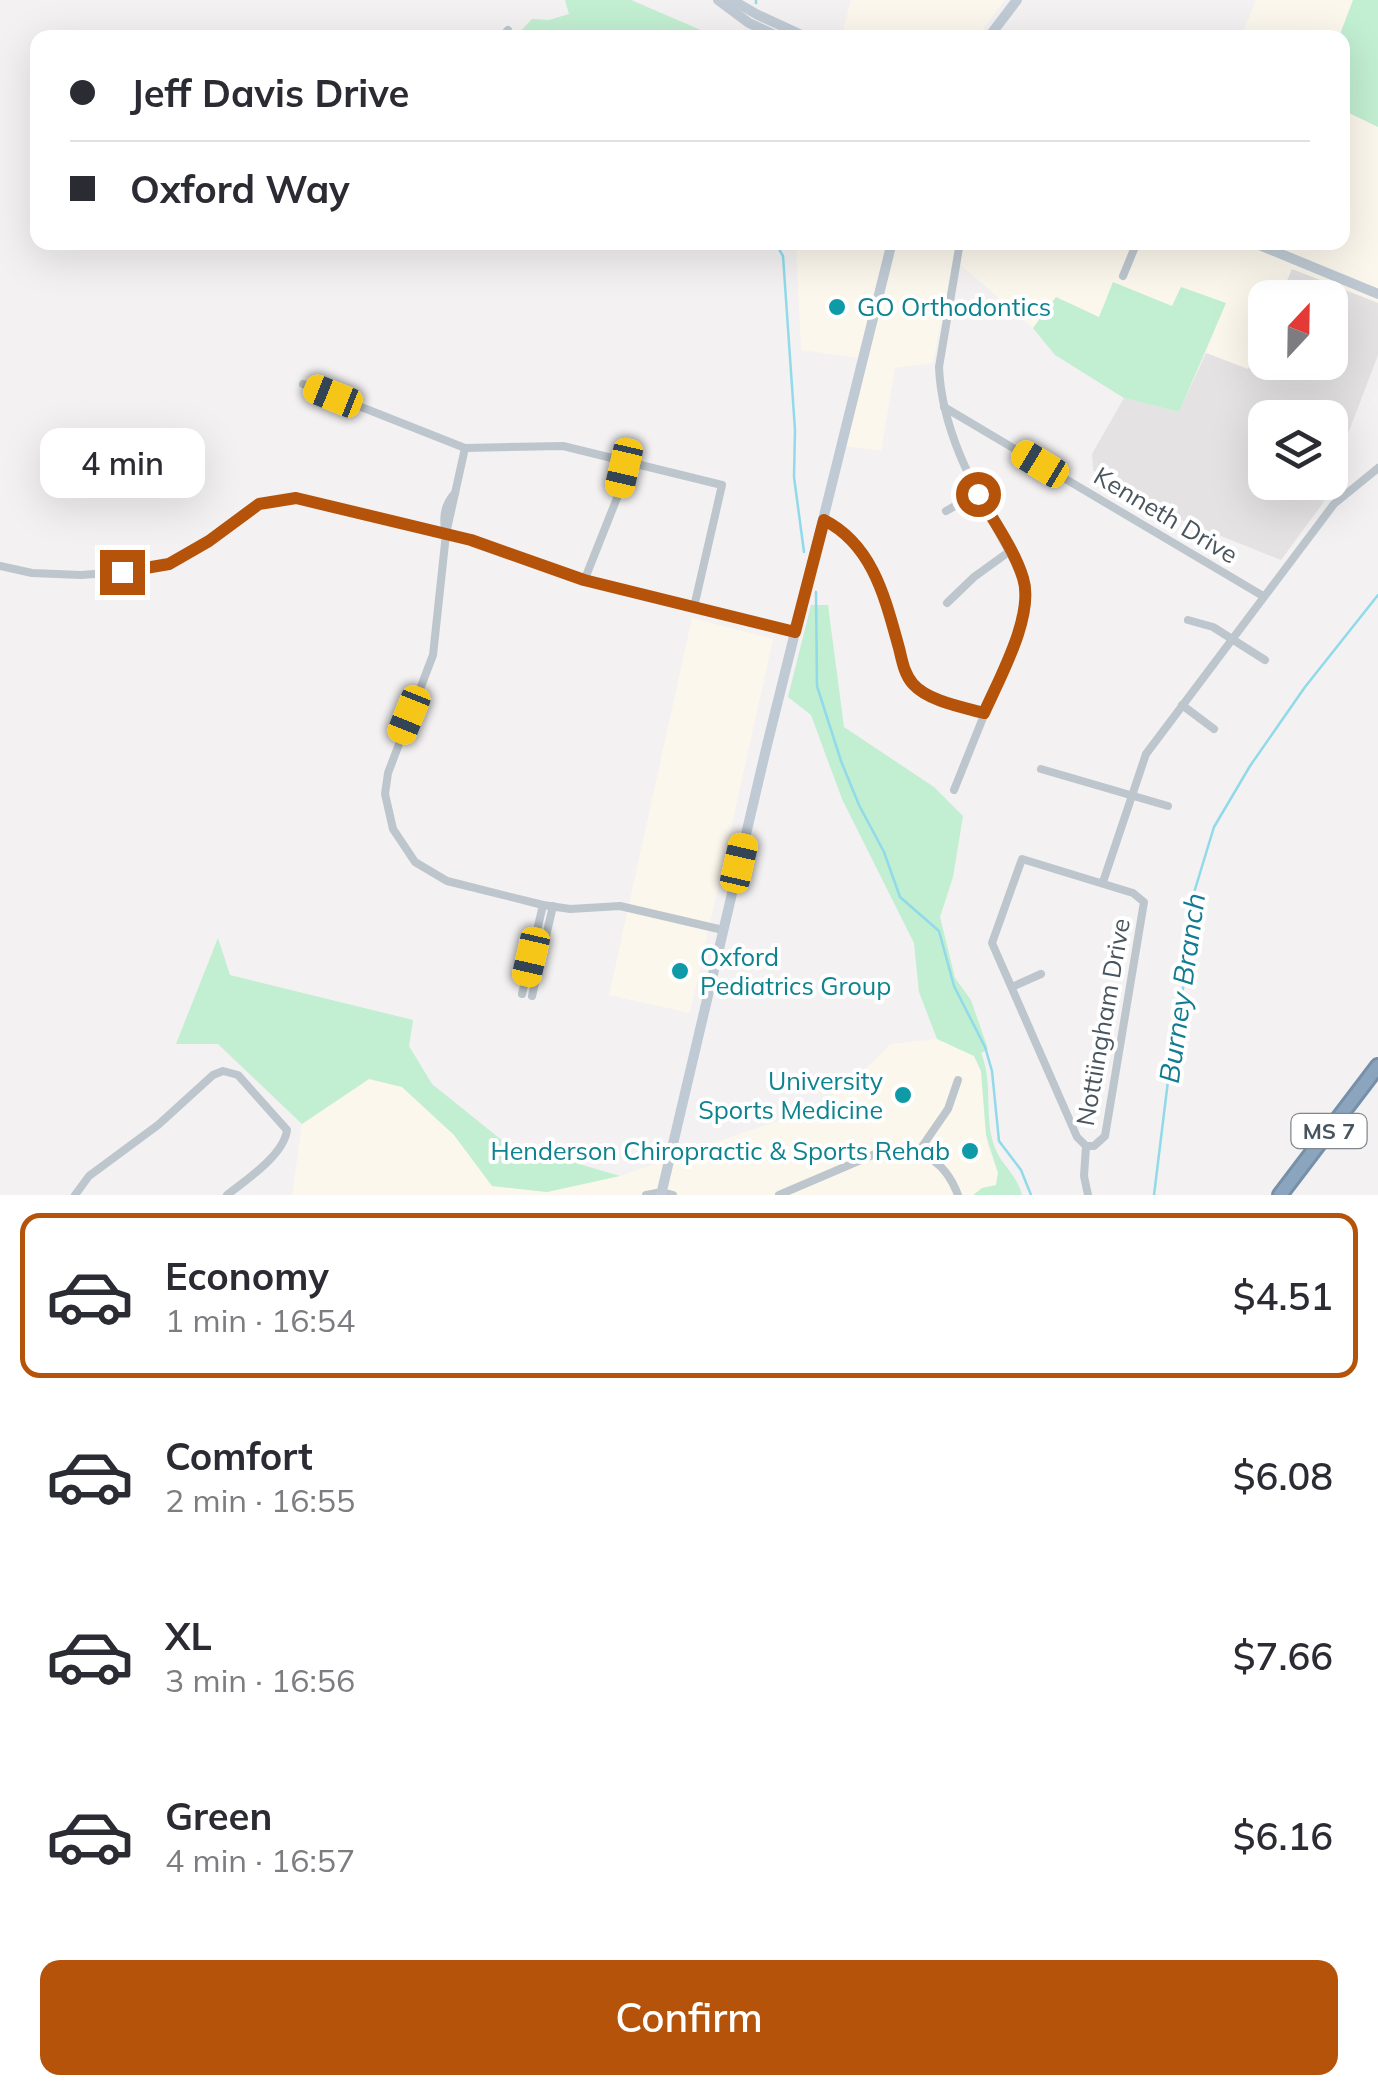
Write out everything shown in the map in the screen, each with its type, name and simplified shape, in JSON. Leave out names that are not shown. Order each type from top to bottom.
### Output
[{"type":"highway","name":"MS 7","points":[[1280,1195],[1378,1066]]},
{"type":"street","points":[[718,0],[764,30]]},
{"type":"street","points":[[732,0],[791,30]]},
{"type":"street","points":[[994,30],[1017,0]]},
{"type":"street","points":[[646,1195],[665,1194],[722,930],[890,250]]},
{"type":"street","points":[[954,790],[1023,618],[1024,578],[978,494],[944,408],[939,367],[959,250]]},
{"type":"street","points":[[1123,276],[1134,250]]},
{"type":"street","points":[[1271,250],[1378,294]]},
{"type":"street","points":[[303,384],[465,448],[490,450],[551,444],[722,485],[694,607]]},
{"type":"street","name":"Kenneth Drive","points":[[944,408],[1263,596]]},
{"type":"street","points":[[465,448],[446,534],[433,655],[388,773],[387,812],[404,847],[415,862],[447,881],[553,906],[620,906],[722,930]]},
{"type":"street","points":[[584,580],[617,498],[626,460]]},
{"type":"street","name":"Nottiingham Drive","points":[[1102,882],[1146,754],[1334,504],[1378,468]]},
{"type":"street","points":[[946,512],[978,494]]},
{"type":"street","points":[[0,566],[32,574],[146,570],[190,553],[244,512],[278,499],[318,501],[446,534],[584,580],[795,632]]},
{"type":"street","points":[[824,520],[850,537],[878,578],[905,670],[913,684],[926,693],[984,713]]},
{"type":"street","points":[[948,602],[1010,551]]},
{"type":"street","points":[[1188,620],[1200,621],[1265,660]]},
{"type":"street","points":[[1182,705],[1214,729]]},
{"type":"street","points":[[1041,768],[1168,806]]},
{"type":"street","name":"Nottiingham Drive","points":[[1022,859],[1102,882],[1141,897],[1144,909],[1105,1136],[1094,1146],[1086,1146],[1077,1137],[992,943],[1022,859]]},
{"type":"street","points":[[543,904],[527,995],[553,906]]},
{"type":"street","points":[[1012,987],[1041,974]]},
{"type":"street","points":[[75,1195],[89,1176],[158,1125],[213,1075],[223,1072],[238,1075],[286,1130],[284,1141],[227,1195]]},
{"type":"street","points":[[919,1151],[948,1108],[958,1080]]},
{"type":"street","points":[[1086,1146],[1084,1176],[1088,1195]]},
{"type":"street","points":[[779,1195],[882,1151],[900,1148],[919,1151],[940,1164],[958,1195]]},
{"type":"shaded area","points":[[851,0],[1005,0],[982,30],[843,30]]},
{"type":"shaded area","points":[[1256,0],[1353,0],[1342,30],[1244,30]]},
{"type":"shaded area","points":[[1350,113],[1378,127],[1378,303],[1348,291],[1348,280],[1319,280],[1293,270],[1288,280],[1248,280],[1248,369],[1206,353],[1225,303],[1181,287],[1172,306],[1099,317],[1056,298],[1033,328],[953,258],[933,363],[895,368],[881,451],[846,446],[867,359],[801,350],[796,250],[1350,250]]},
{"type":"shaded area","points":[[1292,269],[1320,280],[1287,280]]},
{"type":"shaded area","points":[[1348,291],[1378,303],[1378,355],[1348,434],[1348,400],[1248,400],[1248,500],[1324,500],[1281,560],[1114,493],[1093,470],[1092,454],[1124,398],[1179,412],[1206,353],[1248,369],[1248,380],[1348,380]]},
{"type":"shaded area","points":[[692,618],[773,639],[690,1013],[609,995]]},
{"type":"shaded area","points":[[937,1039],[974,1056],[981,1071],[987,1144],[998,1173],[996,1186],[973,1195],[292,1195],[302,1124],[369,1079],[402,1087],[454,1135],[492,1186],[547,1192],[620,1176],[814,1108],[855,1079],[891,1044]]},
{"type":"green space","points":[[565,0],[631,0],[701,30],[522,30],[532,19],[549,20],[569,14]]},
{"type":"green space","points":[[1353,0],[1378,0],[1378,127],[1350,113],[1350,30],[1342,30]]},
{"type":"green space","points":[[1113,282],[1172,306],[1181,287],[1226,303],[1179,412],[1124,398],[1055,355],[1033,328],[1056,297],[1099,317]]},
{"type":"green space","points":[[811,605],[828,605],[844,727],[934,787],[963,816],[953,877],[940,917],[955,978],[971,1000],[988,1049],[981,1053],[987,1077],[991,1137],[1022,1195],[973,1195],[996,1185],[998,1173],[986,1135],[981,1071],[974,1056],[937,1039],[919,992],[914,943],[842,799],[811,715],[788,697]]},
{"type":"green space","points":[[218,938],[230,975],[413,1020],[409,1046],[432,1084],[504,1142],[620,1176],[547,1192],[492,1186],[454,1135],[402,1087],[369,1079],[302,1124],[218,1044],[176,1044]]},
{"type":"waterway","points":[[780,250],[795,430],[794,477],[804,552]]},
{"type":"waterway","points":[[816,592],[817,686],[841,761],[884,852],[900,897],[939,931],[954,986],[985,1047],[992,1071],[999,1141],[1021,1170],[1031,1195]]},
{"type":"waterway","name":"Burney Branch","points":[[1154,1195],[1174,1032],[1189,959],[1193,896],[1214,827],[1250,766],[1305,687],[1378,595]]},
{"type":"place","name":"GO Orthodontics","points":[[837,307]]},
{"type":"place","name":"Oxford Pediatrics Group","points":[[680,971]]},
{"type":"place","name":"University Sports Medicine","points":[[903,1095]]},
{"type":"place","name":"Henderson Chiropractic & Sports Rehab","points":[[970,1151]]},
{"type":"route","points":[[122,572],[169,564],[209,541],[259,504],[296,498],[471,540],[584,580],[795,632],[824,520],[842,529],[862,550],[878,578],[905,670],[913,684],[926,693],[984,713],[1023,618],[1026,596],[1024,578],[978,494]]}]
